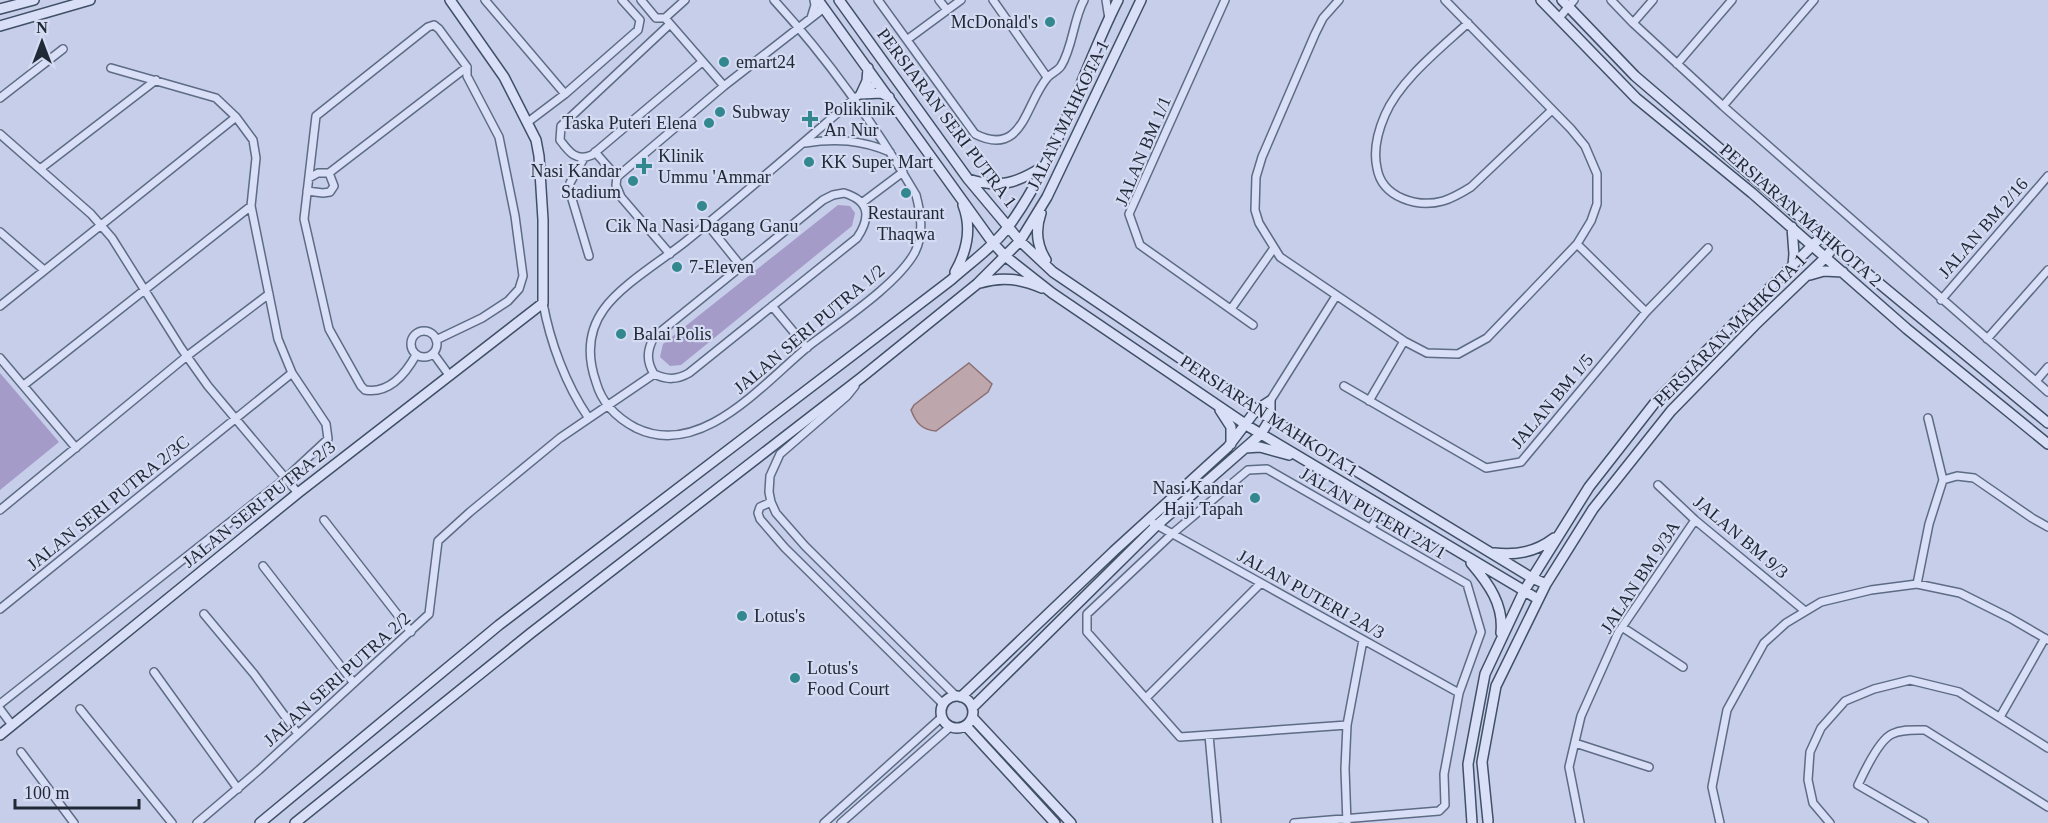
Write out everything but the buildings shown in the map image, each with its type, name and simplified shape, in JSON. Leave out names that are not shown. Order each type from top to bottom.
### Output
[{"type":"main road","points":[[0,9],[34,0]]},
{"type":"main road","points":[[0,26],[90,0]]},
{"type":"main road","points":[[450,0],[504,77],[536,140],[543,220],[543,303]]},
{"type":"main road","name":"PERSIARAN SERI PUTRA 1","points":[[816,0],[825,4],[868,68],[993,243],[1005,256]]},
{"type":"main road","name":"PERSIARAN SERI PUTRA 1","points":[[839,0],[968,179],[1020,241]]},
{"type":"main road","name":"JALAN MAHKOTA 1","points":[[260,823],[499,625],[951,280],[993,243],[1008,228],[1045,165],[1118,0]]},
{"type":"main road","name":"JALAN MAHKOTA 1","points":[[296,823],[531,633],[862,377],[977,284],[1020,241],[1047,197],[1141,0]]},
{"type":"main road","name":"PERSIARAN MAHKOTA 2","points":[[1541,0],[1636,98],[1814,245],[1907,329],[2048,444]]},
{"type":"main road","name":"PERSIARAN MAHKOTA 2","points":[[1569,2],[1635,76],[1822,236],[2048,423]]},
{"type":"main road","points":[[858,96],[867,81],[868,68]]},
{"type":"main road","points":[[878,82],[901,85]]},
{"type":"main road","points":[[858,96],[881,93],[889,97]]},
{"type":"main road","points":[[968,179],[1004,184],[1019,180],[1045,165]]},
{"type":"main road","points":[[951,280],[962,260],[967,238],[966,212],[959,194]]},
{"type":"main road","points":[[1047,197],[1040,218],[1038,242],[1053,272]]},
{"type":"main road","points":[[1792,227],[1794,254],[1792,266]]},
{"type":"main road","name":"PERSIARAN MAHKOTA 1","points":[[1822,236],[1657,400],[1589,487],[1524,591],[1485,674],[1468,764],[1472,823],[1490,822],[1482,762],[1496,686],[1546,584],[1593,509],[1671,411],[1755,325],[1826,257],[1834,246]]},
{"type":"main road","name":"PERSIARAN MAHKOTA 1","points":[[1020,241],[1053,272],[1256,410],[1532,578],[1546,584]]},
{"type":"main road","name":"PERSIARAN MAHKOTA 1","points":[[1005,256],[1052,293],[1246,425],[1538,599]]},
{"type":"main road","points":[[1807,275],[1824,271],[1843,272]]},
{"type":"main road","points":[[977,284],[1007,279],[1021,281],[1052,293]]},
{"type":"main road","name":"JALAN SERI PUTRA 2/3","points":[[0,735],[298,493],[543,303]]},
{"type":"main road","points":[[973,707],[1231,444],[1256,410],[1270,401]]},
{"type":"main road","points":[[959,696],[970,702],[973,707],[973,718],[961,728],[950,727],[942,717],[943,704],[951,697],[959,696],[1152,523],[1261,434],[1270,419],[1270,401]]},
{"type":"main road","points":[[1216,404],[1232,428],[1231,444]]},
{"type":"main road","points":[[1245,448],[1260,447],[1302,459]]},
{"type":"main road","points":[[1491,553],[1509,555],[1528,552],[1544,546],[1559,534]]},
{"type":"main road","points":[[1465,557],[1484,577],[1494,593],[1502,622],[1500,642]]},
{"type":"main road","points":[[973,718],[1071,823]]},
{"type":"main road","points":[[966,726],[1055,823]]},
{"type":"street","points":[[485,0],[565,94]]},
{"type":"street","points":[[528,122],[565,94],[638,30],[640,20],[622,0]]},
{"type":"street","points":[[641,0],[656,18],[665,18],[685,0]]},
{"type":"street","name":"JALAN SERI PUTRA 1/2","points":[[607,406],[623,421],[642,430],[665,435],[691,432],[713,424],[735,409],[807,348],[891,282],[916,250],[921,231],[921,212],[916,195],[903,172],[858,96],[774,0]]},
{"type":"street","points":[[811,18],[816,0]]},
{"type":"street","points":[[878,0],[975,134],[987,140],[1002,140],[1020,129],[1047,77],[1060,68],[1084,0]]},
{"type":"street","points":[[939,0],[947,10]]},
{"type":"street","points":[[908,39],[962,0]]},
{"type":"street","points":[[993,0],[1047,77]]},
{"type":"street","points":[[1106,0],[1108,19]]},
{"type":"street","name":"JALAN BM 1/1","points":[[1225,0],[1130,214],[1140,245],[1253,325]]},
{"type":"street","points":[[1326,0],[1332,6]]},
{"type":"street","points":[[1339,0],[1332,6],[1316,34],[1262,157],[1256,177],[1255,210],[1259,223],[1280,257],[1404,341],[1426,353],[1458,354],[1488,339],[1576,244],[1591,221],[1597,204],[1597,174],[1585,146],[1445,0]]},
{"type":"street","points":[[1611,0],[1723,106],[2048,392]]},
{"type":"street","points":[[1633,23],[1653,0]]},
{"type":"street","points":[[1677,64],[1732,0]]},
{"type":"street","points":[[1723,106],[1814,0]]},
{"type":"street","points":[[1559,18],[1569,2]]},
{"type":"street","points":[[670,254],[621,197],[616,185],[617,177],[723,86],[811,18],[825,4]]},
{"type":"street","points":[[665,18],[723,86]]},
{"type":"street","points":[[1468,23],[1402,89],[1386,112],[1378,136],[1376,161],[1377,170],[1387,186],[1404,200],[1416,204],[1444,201],[1459,195],[1472,187],[1552,110]]},
{"type":"street","points":[[584,158],[570,153],[560,140],[561,126],[670,24]]},
{"type":"street","points":[[416,355],[402,375],[380,390],[365,390],[361,386],[329,329],[304,219],[316,116],[428,27],[434,25],[467,68],[470,83],[499,136],[515,216],[523,276],[519,288],[508,301],[482,318],[436,340]]},
{"type":"street","points":[[0,99],[63,50]]},
{"type":"street","points":[[590,256],[569,189],[584,158],[596,152],[702,62]]},
{"type":"street","points":[[0,704],[286,478],[326,443],[329,434],[326,424],[292,373],[278,339],[251,206],[256,148],[253,140],[236,117],[216,98],[111,68]]},
{"type":"street","points":[[309,178],[318,173],[329,173],[467,68]]},
{"type":"street","points":[[40,169],[156,80]]},
{"type":"street","points":[[607,406],[596,385],[591,365],[590,344],[595,324],[605,307],[620,292],[707,224],[858,96],[878,82]]},
{"type":"street","points":[[0,306],[236,117]]},
{"type":"street","points":[[0,135],[40,169],[112,238],[208,386],[298,493]]},
{"type":"street","points":[[802,143],[847,140],[870,144],[890,152]]},
{"type":"street","points":[[596,152],[617,177]]},
{"type":"street","points":[[862,202],[903,172]]},
{"type":"street","points":[[307,191],[330,192],[334,186],[329,173]]},
{"type":"street","name":"JALAN BM 2/16","points":[[1941,300],[2048,176]]},
{"type":"street","points":[[844,194],[862,202],[866,212],[866,221],[856,238],[680,378],[662,378],[654,374],[648,360],[649,347],[654,337],[741,265],[823,200],[833,195],[844,194]]},
{"type":"street","points":[[24,385],[251,206]]},
{"type":"street","points":[[707,224],[741,265]]},
{"type":"street","points":[[0,232],[44,270]]},
{"type":"street","points":[[1576,244],[1646,312]]},
{"type":"street","points":[[1231,309],[1274,248]]},
{"type":"street","name":"JALAN BM 1/5","points":[[1344,386],[1486,468],[1521,462],[1646,312],[1708,248]]},
{"type":"street","points":[[1987,339],[2048,270]]},
{"type":"street","points":[[0,510],[187,356],[269,294]]},
{"type":"street","points":[[1270,401],[1336,296]]},
{"type":"street","points":[[543,303],[552,341],[563,369],[588,417]]},
{"type":"street","points":[[772,306],[807,348]]},
{"type":"street","points":[[418,332],[431,333],[436,340],[433,353],[427,357],[416,355],[410,343],[418,332]]},
{"type":"street","points":[[1369,401],[1404,341]]},
{"type":"street","points":[[433,353],[449,375]]},
{"type":"street","points":[[0,358],[76,448]]},
{"type":"street","points":[[2036,381],[2048,367]]},
{"type":"street","name":"JALAN SERI PUTRA 2/3C","points":[[0,609],[292,373]]},
{"type":"street","name":"JALAN SERI PUTRA 2/2","points":[[197,823],[238,789],[429,614],[438,541],[560,438],[654,374]]},
{"type":"street","points":[[862,377],[847,396],[780,453],[770,477],[771,502],[776,513],[805,546],[959,696]]},
{"type":"street","points":[[1917,584],[1929,524],[1943,480],[1928,418]]},
{"type":"street","name":"JALAN PUTERI 2A/1","points":[[1209,735],[1180,737],[1087,632],[1087,614],[1172,534],[1248,470],[1268,469],[1467,584],[1481,632],[1459,693],[1444,774],[1445,805],[1439,811],[1294,823]]},
{"type":"street","points":[[1943,480],[1957,476],[1974,478],[2048,527]]},
{"type":"street","name":"JALAN BM 9/3","points":[[1658,485],[1695,520],[1805,611]]},
{"type":"street","points":[[771,502],[760,507],[758,513],[760,519],[785,548],[943,704]]},
{"type":"street","points":[[1371,528],[1378,516],[1374,502]]},
{"type":"street","points":[[1378,516],[1401,518]]},
{"type":"street","points":[[324,520],[411,632]]},
{"type":"street","name":"JALAN BM 9/3A","points":[[1580,823],[1569,767],[1581,716],[1622,627],[1695,520]]},
{"type":"street","name":"JALAN PUTERI 2A/3","points":[[1152,523],[1459,693]]},
{"type":"street","points":[[263,566],[354,682]]},
{"type":"street","points":[[1146,699],[1261,583]]},
{"type":"street","points":[[1720,823],[1712,787],[1727,710],[1764,643],[1786,623],[1821,602],[1871,590],[1917,584],[1960,593],[2046,639],[2000,717]]},
{"type":"street","points":[[204,614],[254,674],[298,734]]},
{"type":"street","points":[[1622,627],[1683,667]]},
{"type":"street","points":[[1347,820],[1345,769],[1347,725],[1363,640]]},
{"type":"street","points":[[153,672],[238,789]]},
{"type":"street","points":[[1830,823],[1813,803],[1808,780],[1810,752],[1821,728],[1845,701],[1874,689],[1910,680],[1959,692],[2048,748]]},
{"type":"street","points":[[0,709],[12,724]]},
{"type":"street","points":[[80,709],[172,823]]},
{"type":"street","points":[[824,823],[942,717]]},
{"type":"street","points":[[1217,823],[1209,735],[1347,725]]},
{"type":"street","points":[[841,823],[950,727]]},
{"type":"street","points":[[1924,823],[1858,785],[1884,740],[1901,731],[1925,730],[2048,807]]},
{"type":"street","points":[[1575,743],[1649,767]]},
{"type":"street","points":[[21,752],[74,823]]},
{"type":"shaded area","points":[[838,205],[850,206],[855,213],[852,226],[681,365],[670,366],[660,357],[663,344]]},
{"type":"shaded area","points":[[969,363],[992,384],[988,392],[936,431],[920,425],[911,410],[914,405]]},
{"type":"shaded area","points":[[0,373],[59,442],[0,490]]},
{"type":"place","name":"McDonald's","points":[[1050,22]]},
{"type":"place","name":"emart24","points":[[724,62]]},
{"type":"place","name":"Subway","points":[[720,112]]},
{"type":"place","name":"Poliklinik An Nur","points":[[810,119]]},
{"type":"place","name":"Taska Puteri Elena","points":[[709,123]]},
{"type":"place","name":"KK Super Mart","points":[[809,162]]},
{"type":"place","name":"Klinik Ummu 'Ammar","points":[[644,166]]},
{"type":"place","name":"Nasi Kandar Stadium","points":[[633,181]]},
{"type":"place","name":"Restaurant Thaqwa","points":[[906,193]]},
{"type":"place","name":"Cik Na Nasi Dagang Ganu","points":[[702,206]]},
{"type":"place","name":"7-Eleven","points":[[677,267]]},
{"type":"place","name":"Balai Polis","points":[[621,334]]},
{"type":"place","name":"Nasi Kandar Haji Tapah","points":[[1255,498]]},
{"type":"place","name":"Lotus's","points":[[742,616]]},
{"type":"place","name":"Lotus's Food Court","points":[[795,678]]}]
